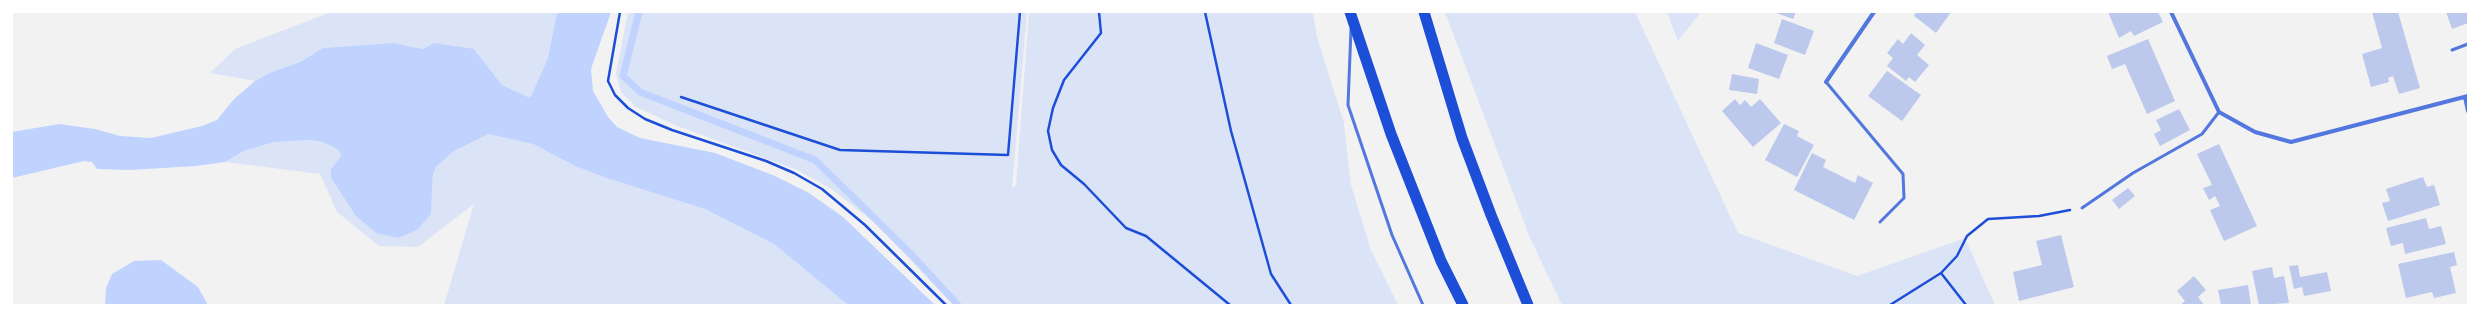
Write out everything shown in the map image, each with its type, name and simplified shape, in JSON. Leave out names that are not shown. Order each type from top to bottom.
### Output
[{"type":"highway","points":[[1424,12],[1462,138],[1491,216],[1528,305]]},
{"type":"highway","points":[[1351,15],[1412,189],[1463,305]]},
{"type":"street","points":[[1826,82],[1874,12]]},
{"type":"street","points":[[2171,12],[2219,112],[2255,132],[2291,142],[2466,96],[2468,111]]},
{"type":"lane","points":[[1351,15],[1348,105],[1392,235],[1422,305]]},
{"type":"lane","points":[[2452,50],[2468,44]]},
{"type":"lane","points":[[1826,82],[1903,174],[1904,198],[1880,222]]},
{"type":"lane","points":[[2082,208],[2133,173],[2202,134],[2219,112]]},
{"type":"path","points":[[620,12],[608,81],[615,95],[628,108],[645,119],[672,130],[766,161],[822,189],[865,225],[946,305]]},
{"type":"path","points":[[681,97],[840,150],[1008,154],[1020,12]]},
{"type":"path","points":[[1099,12],[1102,33],[1064,80],[1054,108],[1048,131],[1052,150],[1061,165],[1084,184],[1126,228],[1146,236],[1230,305]]},
{"type":"path","points":[[1206,12],[1231,131],[1271,274],[1291,305]]},
{"type":"path","points":[[1890,305],[1941,273],[1957,256],[1967,236],[1988,218],[2039,216],[2082,208]]},
{"type":"path","points":[[1941,273],[1966,305]]},
{"type":"shaded area","points":[[331,12],[557,12],[548,58],[530,98],[502,85],[474,49],[423,49],[393,43],[323,48],[300,62],[269,73],[255,81],[210,73],[235,49]]},
{"type":"shaded area","points":[[628,12],[1027,12],[1012,188],[1016,185],[1029,12],[1313,12],[1317,37],[1344,123],[1351,185],[1371,250],[1398,305],[953,305],[874,222],[830,188],[797,170],[677,126],[636,107],[621,92],[616,74]]},
{"type":"shaded area","points":[[1445,12],[1635,12],[1738,233],[1857,276],[1965,238],[1995,305],[1562,305],[1530,238]]},
{"type":"shaded area","points":[[1667,12],[1701,12],[1678,41]]},
{"type":"shaded area","points":[[489,134],[506,136],[533,144],[575,166],[705,209],[774,244],[848,305],[444,305],[474,204],[418,247],[379,246],[337,212],[320,174],[225,162],[244,151],[274,142],[310,140],[323,142],[339,150],[341,156],[331,169],[431,214],[433,174],[437,166],[454,151]]},
{"type":"water","points":[[557,12],[611,12],[591,69],[593,91],[608,117],[617,127],[640,138],[715,153],[775,176],[809,193],[843,217],[935,305],[848,305],[774,244],[705,209],[607,178],[575,166],[533,144],[489,134],[454,151],[437,166],[433,174],[431,214],[417,230],[398,238],[376,233],[356,216],[331,178],[331,169],[341,156],[339,150],[323,142],[310,140],[274,142],[244,151],[225,162],[196,166],[129,170],[97,169],[92,162],[84,161],[12,178],[12,132],[59,124],[95,129],[120,136],[151,138],[202,126],[217,120],[234,99],[255,81],[269,73],[300,62],[323,48],[393,43],[423,49],[434,43],[474,49],[502,85],[530,98],[548,58]]},
{"type":"water","points":[[161,260],[198,287],[208,305],[105,305],[106,288],[112,274],[134,261]]},
{"type":"building","points":[[1773,12],[1796,12],[1793,19]]},
{"type":"building","points":[[1916,12],[1951,12],[1936,33],[1914,16]]},
{"type":"building","points":[[2108,12],[2158,12],[2163,22],[2134,36],[2131,31],[2119,38]]},
{"type":"building","points":[[2372,12],[2398,12],[2420,88],[2399,94],[2393,76],[2388,78],[2389,82],[2371,87],[2362,54],[2382,48]]},
{"type":"building","points":[[2446,12],[2468,12],[2468,23],[2452,29]]},
{"type":"building","points":[[1782,19],[1814,31],[1805,55],[1774,43]]},
{"type":"building","points":[[1911,33],[1925,45],[1917,55],[1929,65],[1915,82],[1909,77],[1906,81],[1887,66],[1893,58],[1887,53],[1898,39],[1903,44]]},
{"type":"building","points":[[2148,39],[2175,101],[2147,114],[2125,64],[2112,69],[2107,56]]},
{"type":"building","points":[[1756,43],[1788,55],[1779,79],[1748,68]]},
{"type":"building","points":[[1887,71],[1921,95],[1902,121],[1868,96]]},
{"type":"building","points":[[1732,74],[1759,79],[1757,94],[1729,90]]},
{"type":"building","points":[[1735,99],[1740,105],[1745,100],[1751,107],[1760,99],[1781,123],[1753,147],[1722,111]]},
{"type":"building","points":[[2179,109],[2190,130],[2160,146],[2154,134],[2161,130],[2156,120]]},
{"type":"building","points":[[1784,124],[1799,131],[1797,136],[1814,145],[1797,177],[1765,160]]},
{"type":"building","points":[[2219,144],[2257,226],[2224,241],[2210,210],[2220,206],[2215,196],[2209,200],[2203,188],[2212,185],[2197,154]]},
{"type":"building","points":[[1812,153],[1826,160],[1823,167],[1855,183],[1858,175],[1873,183],[1854,220],[1794,190]]},
{"type":"building","points":[[2423,177],[2427,187],[2434,185],[2440,205],[2388,221],[2382,203],[2390,201],[2386,189]]},
{"type":"building","points":[[2128,188],[2135,196],[2119,209],[2112,200]]},
{"type":"building","points":[[2426,218],[2429,229],[2441,226],[2446,244],[2405,254],[2403,243],[2391,246],[2386,228]]},
{"type":"building","points":[[2061,235],[2074,287],[2019,301],[2013,272],[2042,265],[2036,241]]},
{"type":"building","points":[[2454,252],[2457,265],[2450,267],[2456,293],[2434,298],[2432,292],[2406,298],[2398,264]]},
{"type":"building","points":[[2298,265],[2300,277],[2327,272],[2331,291],[2304,296],[2302,287],[2294,289],[2289,266]]},
{"type":"building","points":[[2272,267],[2274,278],[2284,276],[2289,303],[2259,305],[2252,271]]},
{"type":"building","points":[[2194,276],[2206,290],[2198,297],[2204,305],[2180,305],[2185,301],[2177,291]]},
{"type":"building","points":[[2248,285],[2251,305],[2221,305],[2218,290]]},
{"type":"waterway","points":[[639,12],[623,76],[640,92],[815,160],[912,255],[958,305]]}]
